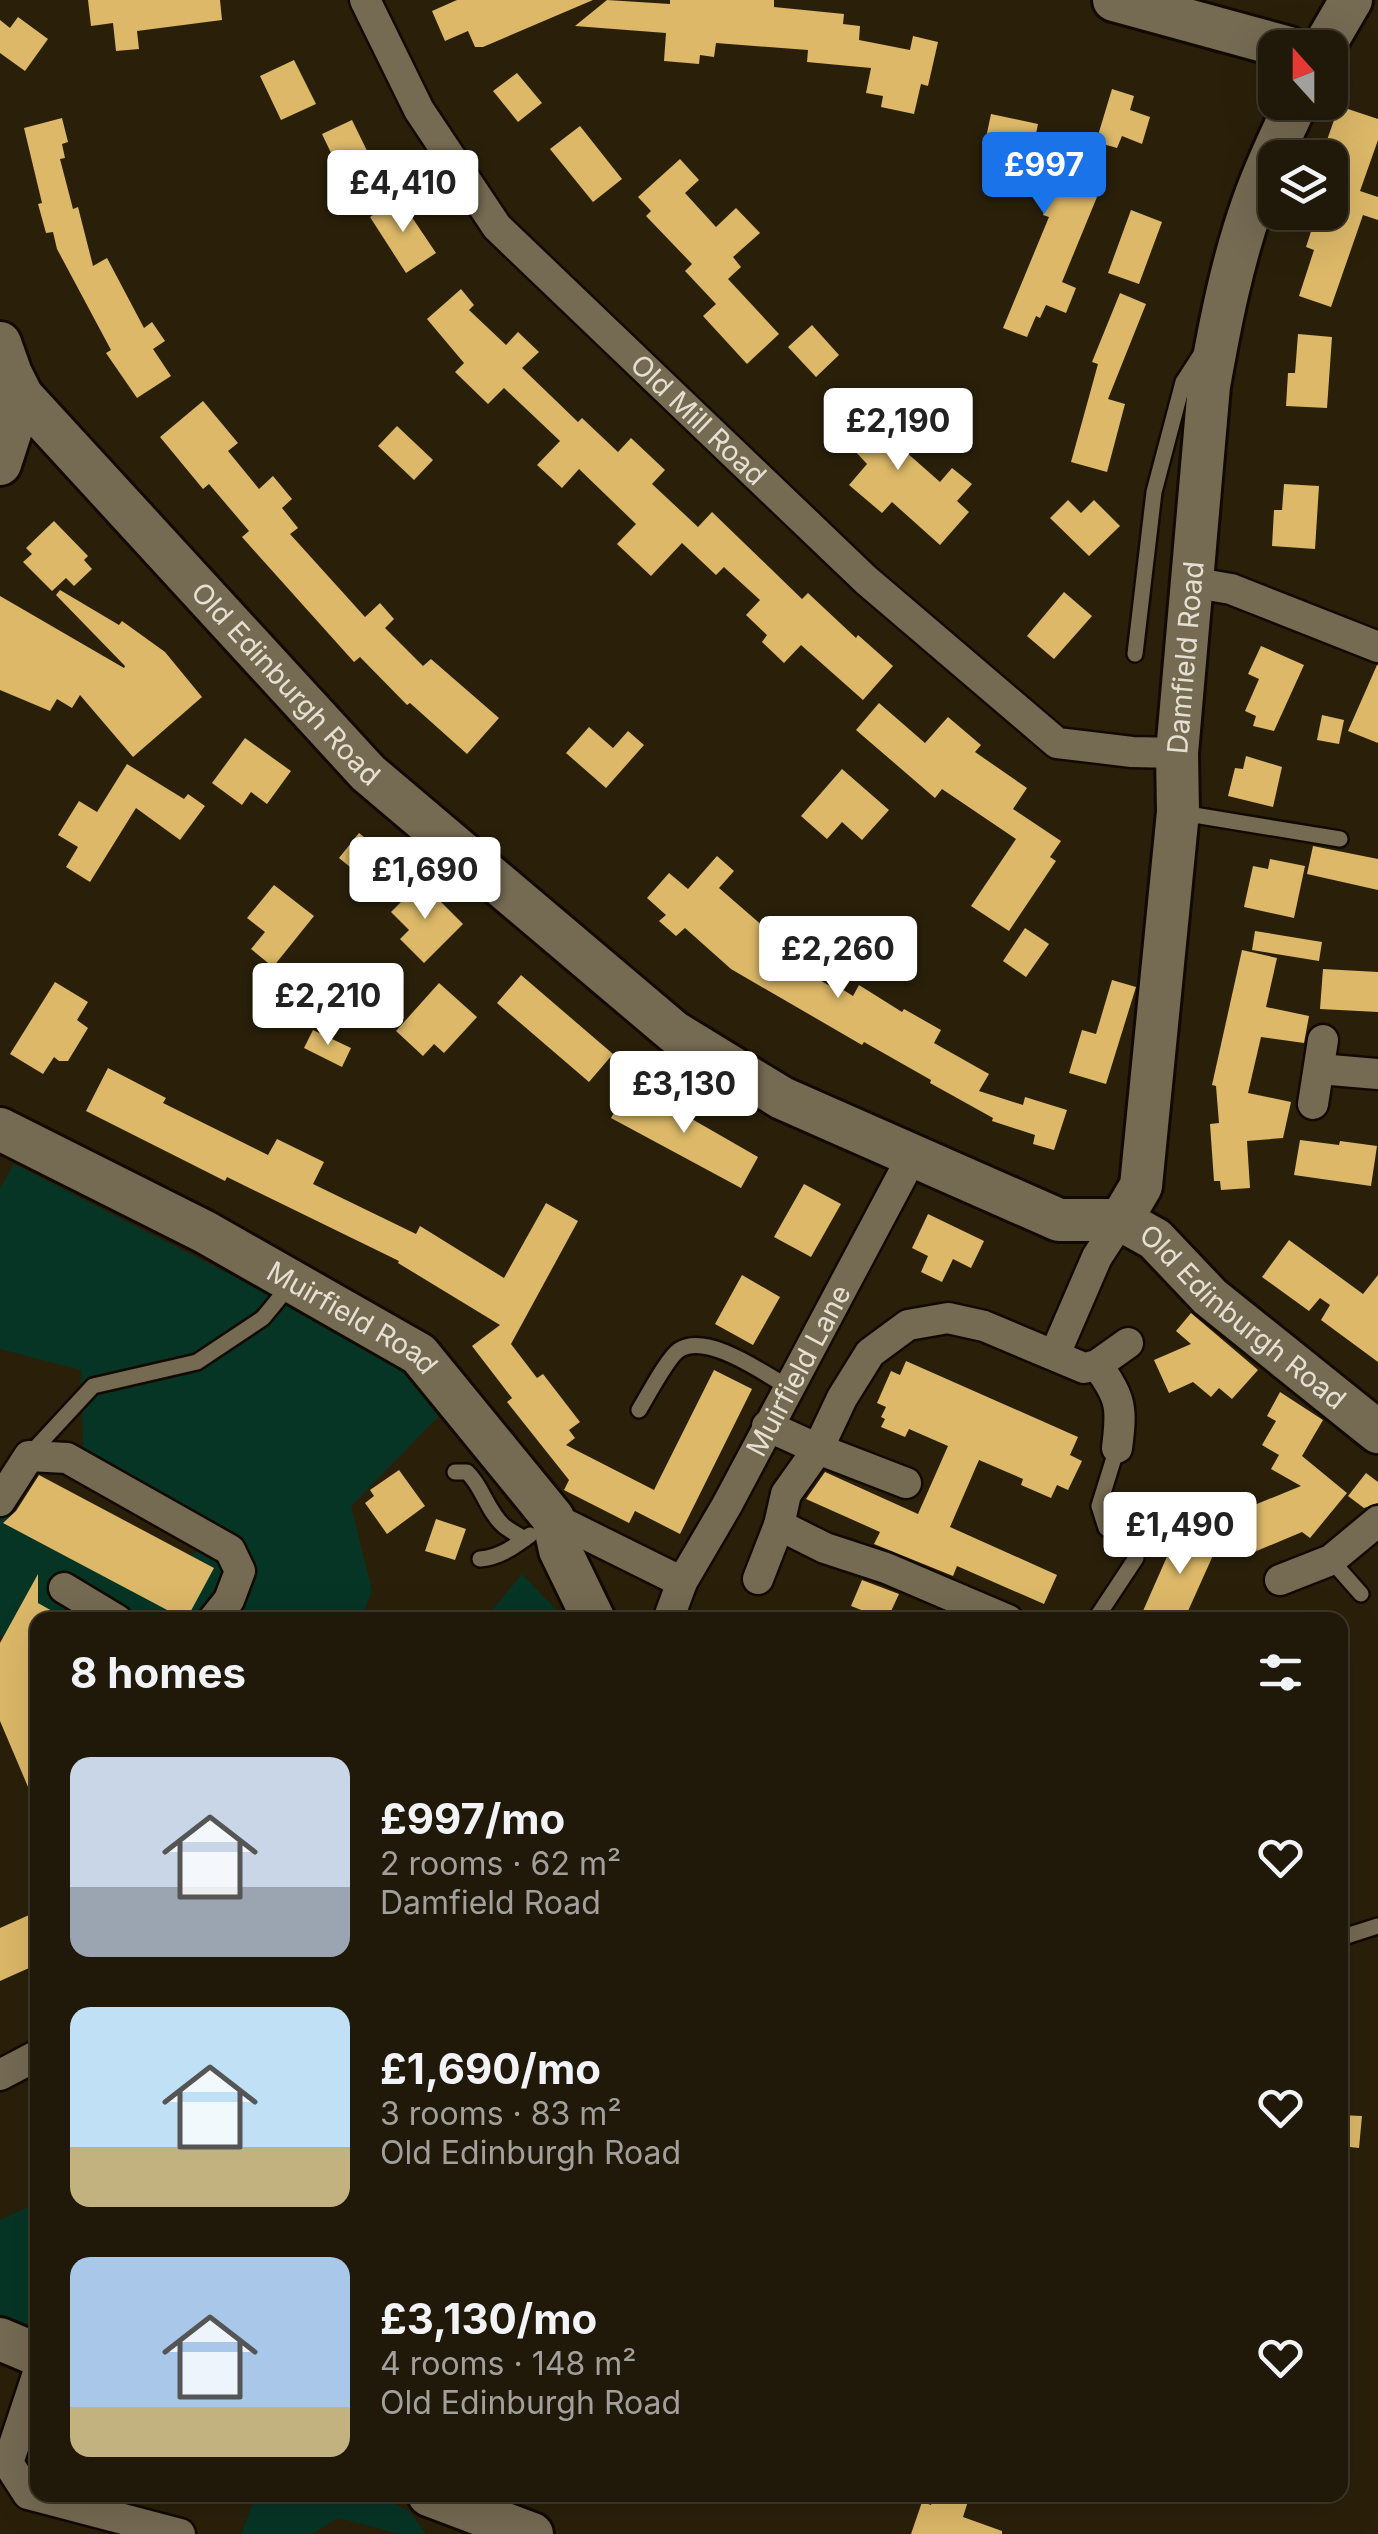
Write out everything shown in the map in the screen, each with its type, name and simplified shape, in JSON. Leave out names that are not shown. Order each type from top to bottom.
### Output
[{"type":"street","name":"Old Mill Road","points":[[366,0],[418,110],[497,227],[866,580],[1057,743],[1177,753]]},
{"type":"street","points":[[1114,0],[1258,40]]},
{"type":"street","points":[[1334,30],[1351,0]]},
{"type":"street","name":"Damfield Road","points":[[1121,1220],[1140,1186],[1178,812],[1177,753],[1209,386],[1235,263],[1253,202],[1288,120]]},
{"type":"street","name":"Old Edinburgh Road","points":[[0,343],[22,396],[368,773],[674,1032],[782,1098],[1059,1220],[1121,1220],[1155,1238],[1210,1297],[1378,1432]]},
{"type":"street","points":[[0,464],[22,396]]},
{"type":"street","points":[[1190,582],[1230,589],[1378,647]]},
{"type":"street","points":[[1312,1104],[1321,1054],[1378,1074]]},
{"type":"street","name":"Muirfield Road","points":[[0,1130],[205,1232],[419,1354],[539,1528],[560,1550],[590,1612]]},
{"type":"street","name":"Muirfield Lane","points":[[671,1612],[682,1582],[912,1156]]},
{"type":"street","points":[[1055,1354],[1097,1257],[1121,1220]]},
{"type":"street","points":[[758,1579],[786,1494],[818,1449],[842,1398],[870,1353],[908,1324],[948,1318],[984,1326],[1084,1368],[1097,1365],[1128,1343]]},
{"type":"street","points":[[1097,1365],[1111,1384],[1122,1412],[1117,1448]]},
{"type":"street","points":[[767,1426],[906,1483]]},
{"type":"street","points":[[0,1501],[28,1456],[67,1458],[230,1550],[240,1571],[230,1600],[220,1612]]},
{"type":"street","points":[[1280,1580],[1331,1560],[1378,1521]]},
{"type":"street","points":[[778,1525],[825,1548],[886,1568],[989,1612]]},
{"type":"street","points":[[539,1528],[682,1582]]},
{"type":"street","points":[[64,1588],[100,1612]]},
{"type":"street","points":[[0,2075],[30,2060]]},
{"type":"street","points":[[0,2340],[30,2351]]},
{"type":"street","points":[[30,2397],[8,2464],[30,2495]]},
{"type":"street","points":[[58,2502],[180,2534]]},
{"type":"street","points":[[448,2502],[532,2534]]},
{"type":"lane","points":[[1135,654],[1158,474],[1183,382],[1220,326]]},
{"type":"lane","points":[[1178,812],[1340,839]]},
{"type":"lane","points":[[28,1456],[93,1386],[197,1362],[264,1318],[292,1282]]},
{"type":"lane","points":[[639,1410],[672,1356],[680,1348],[698,1345],[714,1347],[788,1387]]},
{"type":"lane","points":[[1101,1612],[1136,1558],[1130,1538],[1106,1528],[1099,1506],[1117,1448]]},
{"type":"lane","points":[[454,1472],[468,1472],[477,1481],[503,1525],[539,1528]]},
{"type":"lane","points":[[480,1559],[511,1549],[539,1528]]},
{"type":"lane","points":[[1331,1560],[1361,1594]]},
{"type":"lane","points":[[1348,1935],[1378,1926]]},
{"type":"green space","points":[[14,1164],[366,1344],[411,1378],[439,1416],[351,1506],[372,1591],[364,1612],[30,1612],[30,1649],[0,1635],[0,1508],[156,1603],[213,1529],[83,1447],[81,1370],[0,1349],[0,1188]]},
{"type":"green space","points":[[522,1574],[558,1612],[491,1612]]},
{"type":"green space","points":[[30,2206],[30,2335],[0,2316],[0,2220]]},
{"type":"green space","points":[[253,2502],[389,2502],[409,2511],[426,2534],[400,2534],[338,2518],[312,2534],[241,2534]]},
{"type":"building","points":[[88,0],[220,0],[222,20],[137,31],[139,49],[116,51],[113,23],[91,26]]},
{"type":"building","points":[[457,0],[593,0],[475,47],[468,31],[445,41],[432,11]]},
{"type":"building","points":[[607,0],[670,4],[670,0],[774,0],[774,7],[844,14],[843,24],[860,26],[859,40],[910,50],[913,36],[938,42],[928,86],[921,84],[914,114],[881,107],[883,96],[866,93],[871,68],[807,62],[808,50],[716,43],[714,57],[700,55],[699,64],[664,61],[666,33],[575,26]]},
{"type":"building","points":[[18,17],[48,39],[25,71],[0,53],[0,20],[10,28]]},
{"type":"building","points":[[294,60],[316,104],[281,120],[260,76]]},
{"type":"building","points":[[517,73],[542,103],[518,122],[493,91]]},
{"type":"building","points":[[1112,89],[1134,96],[1130,110],[1150,117],[1142,144],[1122,136],[1117,148],[1096,142]]},
{"type":"building","points":[[1348,109],[1378,119],[1378,140],[1360,191],[1378,197],[1378,220],[1363,215],[1331,307],[1299,296],[1314,250],[1306,247],[1311,230],[1348,230],[1348,140],[1327,140],[1334,120],[1348,120]]},
{"type":"building","points":[[991,114],[1038,124],[1033,148],[1101,175],[1093,196],[1097,197],[1062,282],[1076,288],[1066,313],[1046,305],[1027,337],[1003,328],[1049,217],[1043,215],[1054,188],[1001,176],[1005,157],[983,152]]},
{"type":"building","points":[[62,118],[68,142],[62,144],[65,158],[60,159],[73,209],[78,207],[93,266],[107,258],[144,328],[152,322],[165,341],[153,349],[171,376],[137,398],[106,353],[111,350],[57,249],[53,232],[46,233],[38,204],[42,203],[24,128]]},
{"type":"building","points":[[352,120],[373,163],[343,178],[322,134]]},
{"type":"building","points":[[580,126],[622,179],[593,202],[550,149]]},
{"type":"building","points":[[680,159],[699,180],[685,193],[716,227],[736,208],[760,233],[733,257],[741,267],[728,279],[779,334],[747,364],[703,316],[716,304],[685,271],[692,264],[646,216],[651,211],[638,197]]},
{"type":"building","points":[[399,198],[436,253],[406,273],[370,217]]},
{"type":"building","points":[[1131,210],[1162,222],[1139,284],[1108,273]]},
{"type":"building","points":[[461,289],[474,305],[469,310],[506,345],[518,332],[539,352],[522,368],[578,422],[582,418],[618,452],[631,438],[665,470],[652,484],[698,527],[712,512],[802,599],[808,593],[893,666],[863,700],[801,645],[784,663],[762,642],[767,635],[746,615],[760,600],[724,567],[716,575],[682,543],[651,576],[617,544],[636,524],[579,469],[562,488],[537,465],[560,441],[504,388],[488,404],[455,372],[464,363],[427,319]]},
{"type":"building","points":[[1120,293],[1146,304],[1108,399],[1125,404],[1107,472],[1071,462],[1098,364],[1092,362]]},
{"type":"building","points":[[812,325],[839,355],[816,377],[788,347]]},
{"type":"building","points":[[1298,334],[1332,337],[1327,408],[1286,406],[1288,373],[1295,373]]},
{"type":"building","points":[[843,388],[889,437],[940,482],[952,468],[972,484],[957,501],[969,512],[940,545],[892,502],[882,513],[849,485],[867,464],[827,421],[834,414],[825,405]]},
{"type":"building","points":[[203,401],[238,443],[228,451],[259,489],[273,476],[292,499],[282,508],[298,528],[290,534],[365,617],[380,603],[394,619],[385,628],[423,666],[431,659],[499,718],[467,754],[410,703],[407,705],[360,657],[354,662],[242,537],[249,531],[209,484],[203,489],[160,437]]},
{"type":"building","points":[[397,426],[433,460],[414,480],[378,446]]},
{"type":"building","points":[[1284,484],[1319,486],[1315,549],[1272,546],[1274,510],[1282,510]]},
{"type":"building","points":[[1068,500],[1081,513],[1094,500],[1120,526],[1089,556],[1050,518]]},
{"type":"building","points":[[54,521],[88,556],[84,560],[92,569],[74,586],[66,578],[52,591],[23,562],[32,554],[26,548]]},
{"type":"building","points":[[60,590],[119,625],[122,621],[165,652],[202,697],[133,757],[80,695],[72,708],[57,699],[50,711],[0,690],[0,596],[124,668],[56,595]]},
{"type":"building","points":[[1064,592],[1092,616],[1054,659],[1027,636]]},
{"type":"building","points":[[1261,646],[1304,665],[1274,731],[1253,726],[1256,716],[1245,711],[1259,679],[1248,674]]},
{"type":"building","points":[[1378,665],[1378,743],[1348,731]]},
{"type":"building","points":[[879,703],[925,743],[948,717],[981,745],[975,752],[1027,788],[1013,809],[1061,841],[1050,857],[1056,861],[1009,931],[971,906],[1016,839],[942,789],[935,798],[856,730]]},
{"type":"building","points":[[1322,715],[1344,720],[1339,744],[1317,740]]},
{"type":"building","points":[[589,727],[613,748],[628,731],[644,745],[606,788],[566,753]]},
{"type":"building","points":[[245,738],[291,771],[267,804],[251,792],[242,805],[212,783]]},
{"type":"building","points":[[1246,756],[1282,767],[1273,807],[1228,796],[1235,768],[1243,769]]},
{"type":"building","points":[[127,764],[184,799],[188,794],[205,806],[180,840],[136,808],[90,882],[66,867],[78,847],[58,835],[79,801],[97,812]]},
{"type":"building","points":[[842,769],[889,810],[862,840],[842,822],[827,839],[801,816]]},
{"type":"building","points":[[359,833],[391,859],[371,884],[339,858]]},
{"type":"building","points":[[1313,846],[1378,859],[1378,890],[1307,874]]},
{"type":"building","points":[[717,856],[734,871],[719,888],[771,933],[760,945],[835,989],[837,986],[853,996],[859,985],[941,1030],[934,1043],[989,1074],[979,1091],[1023,1105],[1025,1097],[1067,1110],[1054,1150],[1033,1144],[1035,1135],[992,1121],[993,1118],[930,1083],[931,1080],[731,969],[685,928],[676,936],[659,921],[666,915],[647,898],[669,873],[688,889]]},
{"type":"building","points":[[1270,859],[1305,866],[1294,918],[1244,907],[1253,866],[1268,869]]},
{"type":"building","points":[[421,882],[463,924],[424,963],[400,939],[409,930],[391,912]]},
{"type":"building","points":[[274,885],[314,916],[273,967],[251,949],[265,932],[247,918]]},
{"type":"building","points":[[1025,928],[1049,944],[1026,977],[1003,961]]},
{"type":"building","points":[[1255,931],[1322,942],[1319,961],[1252,950]]},
{"type":"building","points":[[1242,950],[1277,958],[1266,1007],[1309,1016],[1304,1043],[1261,1037],[1248,1093],[1291,1102],[1283,1138],[1247,1141],[1250,1188],[1221,1190],[1220,1181],[1214,1181],[1210,1124],[1219,1123],[1216,1086],[1212,1085]]},
{"type":"building","points":[[1323,969],[1378,972],[1378,1012],[1320,1009]]},
{"type":"building","points":[[521,975],[613,1054],[589,1082],[497,1003]]},
{"type":"building","points":[[1112,980],[1136,987],[1106,1084],[1069,1073],[1082,1030],[1096,1034]]},
{"type":"building","points":[[55,982],[88,1002],[77,1020],[88,1028],[68,1061],[54,1057],[43,1074],[10,1054]]},
{"type":"building","points":[[439,983],[477,1017],[444,1053],[434,1044],[423,1056],[396,1031]]},
{"type":"building","points":[[313,1030],[351,1048],[342,1067],[304,1048]]},
{"type":"building","points":[[108,1068],[166,1098],[163,1103],[268,1155],[277,1139],[324,1162],[313,1184],[416,1234],[420,1226],[504,1278],[546,1203],[578,1221],[511,1344],[537,1378],[543,1374],[580,1422],[569,1430],[575,1438],[566,1445],[654,1490],[714,1370],[752,1389],[680,1534],[635,1511],[629,1523],[564,1490],[569,1480],[507,1402],[512,1398],[472,1346],[500,1325],[399,1261],[227,1177],[225,1181],[86,1111]]},
{"type":"building","points":[[631,1084],[758,1157],[741,1188],[611,1118]]},
{"type":"building","points":[[1300,1140],[1377,1146],[1371,1186],[1294,1175]]},
{"type":"building","points":[[804,1184],[841,1204],[811,1257],[774,1237]]},
{"type":"building","points":[[928,1214],[984,1241],[971,1268],[953,1259],[942,1282],[921,1272],[928,1256],[912,1248]]},
{"type":"building","points":[[1289,1240],[1363,1294],[1378,1275],[1378,1362],[1321,1320],[1330,1305],[1320,1298],[1309,1311],[1262,1277]]},
{"type":"building","points":[[742,1275],[780,1297],[753,1345],[715,1324]]},
{"type":"building","points":[[1191,1313],[1258,1370],[1232,1399],[1219,1388],[1211,1397],[1193,1382],[1169,1393],[1154,1360],[1191,1344],[1176,1331]]},
{"type":"building","points":[[906,1361],[1078,1437],[1070,1455],[1082,1461],[1068,1490],[1057,1485],[1051,1498],[1021,1485],[1023,1479],[979,1460],[950,1527],[1057,1575],[1044,1604],[957,1566],[953,1576],[874,1544],[880,1532],[806,1499],[825,1472],[918,1514],[948,1446],[909,1429],[905,1437],[881,1427],[886,1407],[877,1403],[891,1371],[900,1375]]},
{"type":"building","points":[[1280,1392],[1323,1420],[1302,1456],[1347,1493],[1310,1538],[1302,1532],[1247,1555],[1230,1515],[1301,1486],[1271,1469],[1279,1455],[1262,1445],[1276,1421],[1267,1416]]},
{"type":"building","points":[[399,1470],[425,1506],[387,1534],[365,1503],[374,1496],[370,1490]]},
{"type":"building","points":[[1366,1473],[1378,1482],[1378,1503],[1364,1508],[1348,1496]]},
{"type":"building","points":[[39,1475],[214,1568],[190,1612],[171,1612],[3,1523],[16,1511]]},
{"type":"building","points":[[436,1519],[466,1529],[455,1560],[425,1551]]},
{"type":"building","points":[[1181,1525],[1219,1542],[1188,1612],[1143,1612]]},
{"type":"building","points":[[38,1574],[38,1603],[54,1612],[30,1612],[30,1792],[0,1721],[0,1643]]},
{"type":"building","points":[[862,1580],[899,1594],[891,1612],[866,1612],[851,1606]]},
{"type":"building","points":[[30,1915],[30,1968],[0,1981],[0,1928]]},
{"type":"building","points":[[1348,2115],[1362,2116],[1359,2148],[1348,2147]]},
{"type":"building","points":[[922,2502],[931,2505],[968,2502],[963,2517],[1002,2534],[911,2534]]}]
